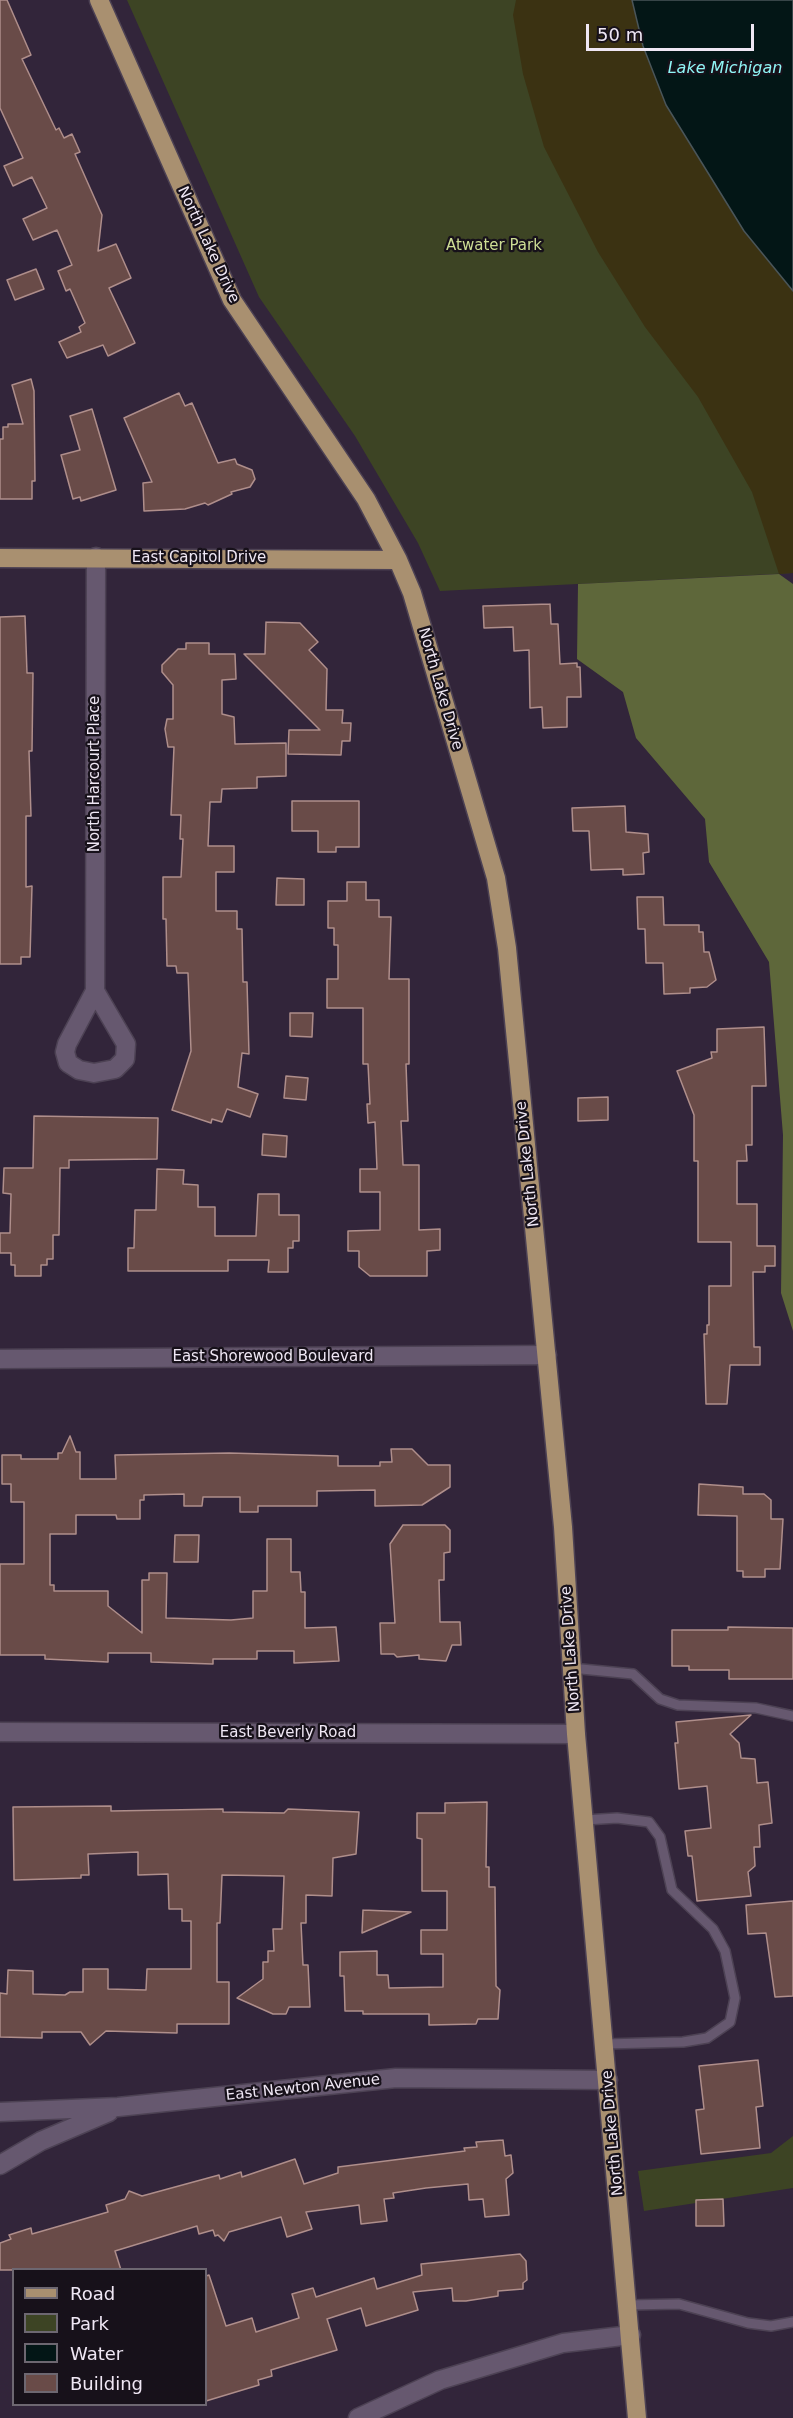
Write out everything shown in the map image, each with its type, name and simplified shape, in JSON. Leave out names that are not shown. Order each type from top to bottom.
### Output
[{"type":"main road","name":"North Lake Drive","points":[[99,0],[232,300],[366,499],[398,560],[412,592],[496,878],[507,948],[563,1527],[576,1734],[637,2418]]},
{"type":"main road","name":"East Capitol Drive","points":[[0,558],[398,560]]},
{"type":"street","name":"North Harcourt Place","points":[[95,991],[96,557]]},
{"type":"street","name":"East Shorewood Boulevard","points":[[0,1359],[547,1355]]},
{"type":"street","name":"East Beverly Road","points":[[0,1732],[576,1734]]},
{"type":"street","name":"East Newton Avenue","points":[[0,2112],[118,2107],[396,2078],[608,2080]]},
{"type":"street","points":[[0,2165],[41,2141],[118,2107]]},
{"type":"street","points":[[358,2418],[440,2380],[563,2343],[631,2335]]},
{"type":"lane","points":[[572,1668],[633,1674],[660,1699],[678,1705],[756,1708],[793,1716]]},
{"type":"lane","points":[[585,1820],[617,1818],[649,1822],[660,1837],[672,1890],[712,1929],[725,1951],[735,1998],[730,2022],[707,2038],[683,2042],[605,2044]]},
{"type":"lane","points":[[628,2305],[679,2304],[748,2323],[771,2326],[793,2322]]},
{"type":"green space","name":"Atwater Park","points":[[127,0],[632,0],[643,46],[684,130],[744,231],[793,291],[793,573],[440,591],[418,543],[355,436],[259,297]]},
{"type":"green space","points":[[779,574],[793,584],[793,1331],[781,1293],[783,1135],[769,962],[709,862],[705,819],[636,738],[623,692],[577,659],[578,584]]},
{"type":"green space","points":[[793,2136],[793,2188],[644,2211],[638,2171],[771,2153]]},
{"type":"sand","points":[[516,0],[632,0],[643,46],[666,105],[744,231],[793,291],[793,573],[779,574],[752,492],[698,397],[645,327],[598,252],[544,147],[523,74],[513,15]]},
{"type":"water","name":"Lake Michigan","points":[[632,0],[793,0],[793,291],[744,231],[666,105],[643,46]]},
{"type":"building","points":[[0,0],[7,0],[31,55],[22,59],[56,130],[59,128],[64,138],[72,134],[80,152],[75,154],[102,215],[98,251],[116,244],[131,278],[109,288],[135,343],[108,356],[103,345],[67,358],[59,342],[81,332],[79,327],[85,323],[70,289],[66,291],[58,271],[72,265],[57,230],[33,240],[23,219],[47,208],[32,177],[13,186],[4,166],[23,158],[0,108]]},
{"type":"building","points":[[36,269],[44,289],[15,300],[7,280]]},
{"type":"building","points":[[31,379],[34,391],[35,481],[32,481],[32,499],[0,499],[0,439],[3,439],[3,427],[8,427],[8,424],[23,424],[12,385]]},
{"type":"building","points":[[179,393],[185,406],[192,403],[218,463],[235,459],[237,464],[252,470],[255,479],[250,487],[231,492],[232,494],[208,505],[205,503],[185,509],[144,511],[143,483],[152,482],[124,418]]},
{"type":"building","points":[[92,409],[116,490],[81,501],[80,497],[73,499],[61,455],[80,450],[70,416]]},
{"type":"building","points":[[550,604],[551,624],[558,624],[560,664],[577,663],[577,667],[580,667],[581,697],[567,697],[567,727],[543,728],[542,707],[530,708],[529,650],[514,651],[513,627],[484,628],[483,606]]},
{"type":"building","points":[[25,616],[27,673],[33,673],[32,751],[29,751],[31,816],[26,816],[26,887],[32,886],[30,957],[21,957],[21,964],[0,964],[0,617]]},
{"type":"building","points":[[266,622],[300,623],[318,642],[309,650],[327,669],[326,710],[343,710],[342,723],[351,723],[350,741],[342,741],[341,755],[288,754],[289,730],[320,730],[244,654],[265,654]]},
{"type":"building","points":[[186,643],[209,643],[209,654],[235,654],[236,679],[222,680],[222,714],[234,717],[235,744],[286,743],[286,776],[257,777],[257,788],[222,789],[221,802],[210,802],[208,846],[234,846],[234,872],[216,872],[216,911],[237,911],[237,929],[242,929],[243,982],[247,982],[249,1054],[242,1053],[238,1087],[258,1094],[250,1117],[227,1109],[222,1122],[212,1119],[211,1123],[172,1110],[191,1051],[188,973],[177,973],[176,966],[167,966],[166,919],[163,919],[163,877],[181,877],[183,839],[180,839],[181,815],[171,815],[174,747],[168,747],[165,729],[167,719],[173,719],[173,685],[162,672],[162,665],[178,649],[186,649]]},
{"type":"building","points":[[292,801],[359,801],[359,847],[336,847],[336,852],[318,852],[318,831],[292,831]]},
{"type":"building","points":[[625,806],[626,832],[648,834],[649,852],[643,853],[644,874],[623,875],[623,869],[591,870],[589,831],[573,831],[572,808]]},
{"type":"building","points":[[277,878],[304,879],[304,905],[276,905]]},
{"type":"building","points":[[347,882],[366,882],[366,900],[379,900],[379,917],[391,917],[389,979],[409,979],[409,1064],[406,1064],[408,1121],[401,1121],[403,1165],[419,1165],[419,1230],[440,1229],[440,1250],[427,1251],[427,1276],[370,1276],[359,1267],[359,1251],[348,1251],[348,1231],[380,1230],[380,1192],[360,1192],[360,1169],[377,1169],[375,1122],[368,1123],[367,1104],[370,1104],[368,1064],[363,1064],[363,1008],[327,1008],[327,979],[338,979],[338,945],[334,945],[334,928],[328,928],[328,901],[347,901]]},
{"type":"building","points":[[637,897],[663,897],[664,925],[699,925],[699,932],[703,932],[704,952],[709,952],[716,980],[707,987],[690,988],[690,993],[664,994],[663,963],[646,963],[645,929],[638,929]]},
{"type":"building","points":[[290,1013],[313,1013],[312,1037],[290,1036]]},
{"type":"building","points":[[764,1027],[766,1086],[752,1086],[752,1145],[746,1145],[747,1161],[737,1161],[737,1204],[757,1204],[757,1246],[775,1246],[775,1266],[765,1266],[765,1272],[753,1272],[754,1347],[760,1347],[760,1365],[730,1365],[727,1404],[706,1404],[704,1334],[707,1334],[707,1325],[709,1325],[709,1286],[731,1286],[731,1242],[698,1242],[698,1161],[694,1161],[694,1115],[677,1071],[712,1058],[711,1052],[717,1052],[717,1029]]},
{"type":"building","points":[[286,1076],[308,1078],[306,1100],[284,1098]]},
{"type":"building","points":[[608,1097],[608,1120],[578,1121],[578,1098]]},
{"type":"building","points":[[34,1116],[158,1118],[157,1159],[69,1160],[69,1168],[60,1168],[59,1235],[53,1235],[53,1259],[47,1259],[47,1265],[41,1265],[41,1276],[15,1276],[15,1265],[11,1265],[11,1253],[0,1253],[0,1233],[10,1233],[11,1194],[3,1193],[4,1168],[33,1168]]},
{"type":"building","points":[[263,1134],[287,1136],[286,1157],[262,1155]]},
{"type":"building","points":[[157,1169],[184,1170],[183,1184],[198,1185],[198,1207],[215,1207],[215,1236],[256,1236],[258,1194],[279,1194],[279,1215],[299,1215],[299,1241],[293,1241],[293,1248],[288,1248],[288,1272],[268,1272],[269,1260],[228,1260],[228,1271],[128,1271],[128,1248],[134,1248],[135,1210],[156,1210]]},
{"type":"building","points":[[70,1436],[76,1452],[80,1452],[80,1479],[116,1479],[115,1455],[229,1453],[338,1456],[338,1466],[380,1466],[380,1462],[392,1462],[391,1449],[412,1449],[428,1465],[450,1465],[450,1487],[422,1505],[375,1506],[375,1490],[317,1491],[317,1506],[258,1506],[258,1512],[240,1512],[240,1497],[203,1497],[202,1506],[184,1506],[184,1494],[144,1495],[144,1500],[140,1500],[140,1519],[117,1519],[116,1515],[76,1515],[76,1534],[50,1534],[50,1585],[54,1585],[54,1591],[108,1591],[108,1606],[142,1633],[142,1580],[149,1580],[149,1573],[167,1573],[166,1618],[231,1620],[253,1618],[253,1591],[267,1591],[267,1539],[291,1539],[291,1572],[300,1572],[301,1592],[305,1592],[305,1628],[336,1627],[339,1661],[294,1663],[294,1651],[257,1651],[257,1659],[213,1659],[213,1664],[151,1662],[151,1653],[108,1653],[108,1662],[45,1659],[45,1655],[0,1655],[0,1564],[24,1564],[24,1502],[11,1502],[11,1484],[2,1484],[2,1455],[21,1455],[21,1459],[58,1459],[58,1453],[62,1453]]},
{"type":"building","points":[[699,1484],[743,1487],[743,1494],[764,1494],[771,1500],[771,1519],[783,1519],[780,1569],[765,1569],[765,1577],[743,1577],[743,1571],[737,1571],[737,1516],[698,1515]]},
{"type":"building","points":[[403,1525],[445,1525],[450,1530],[450,1552],[444,1553],[444,1580],[439,1580],[440,1622],[460,1622],[461,1645],[452,1645],[446,1661],[419,1659],[419,1655],[397,1657],[394,1654],[381,1654],[380,1623],[395,1623],[390,1544]]},
{"type":"building","points":[[175,1535],[199,1535],[198,1562],[174,1562]]},
{"type":"building","points":[[728,1627],[793,1628],[793,1679],[729,1679],[729,1670],[689,1670],[689,1666],[672,1666],[672,1630],[728,1630]]},
{"type":"building","points":[[751,1715],[730,1734],[739,1743],[741,1758],[755,1759],[757,1783],[768,1782],[772,1823],[759,1825],[760,1847],[754,1847],[755,1866],[748,1872],[751,1896],[697,1901],[692,1856],[688,1856],[685,1831],[711,1828],[707,1786],[679,1789],[675,1743],[678,1743],[676,1722]]},
{"type":"building","points":[[487,1802],[486,1867],[489,1867],[489,1887],[495,1887],[496,1986],[500,1990],[498,2019],[478,2019],[476,2024],[429,2025],[429,2014],[363,2014],[363,2011],[345,2011],[344,1976],[340,1976],[340,1952],[377,1951],[377,1975],[388,1975],[389,1988],[443,1987],[443,1954],[421,1954],[421,1930],[447,1930],[447,1891],[422,1891],[422,1839],[417,1838],[417,1813],[445,1813],[445,1803]]},
{"type":"building","points":[[111,1806],[111,1811],[223,1809],[223,1812],[284,1813],[288,1809],[359,1812],[356,1854],[333,1858],[332,1896],[306,1895],[306,1923],[301,1923],[303,1965],[308,1965],[310,2007],[289,2007],[286,2014],[273,2014],[237,1998],[263,1979],[263,1962],[268,1962],[268,1951],[274,1951],[273,1929],[282,1929],[284,1876],[222,1875],[220,1923],[217,1923],[217,1982],[229,1982],[229,2024],[177,2024],[177,2033],[106,2031],[90,2045],[81,2032],[42,2032],[42,2038],[0,2037],[0,1993],[7,1994],[8,1970],[33,1971],[33,1994],[65,1995],[70,1992],[83,1992],[83,1969],[108,1969],[108,1989],[146,1990],[147,1969],[191,1969],[191,1921],[182,1921],[182,1909],[169,1909],[168,1874],[138,1875],[138,1852],[88,1854],[89,1875],[81,1875],[81,1878],[14,1880],[13,1807]]},
{"type":"building","points":[[793,1901],[793,1996],[775,1997],[766,1933],[748,1934],[746,1905]]},
{"type":"building","points":[[363,1910],[411,1912],[362,1933]]},
{"type":"building","points":[[758,2060],[763,2106],[756,2107],[760,2148],[701,2154],[696,2110],[704,2109],[699,2066]]},
{"type":"building","points":[[503,2140],[505,2156],[511,2155],[513,2173],[506,2179],[509,2215],[485,2217],[483,2199],[469,2200],[468,2184],[426,2188],[393,2193],[394,2198],[384,2199],[387,2221],[361,2224],[359,2205],[306,2212],[312,2229],[287,2237],[281,2217],[229,2232],[224,2241],[218,2235],[215,2236],[213,2230],[199,2234],[197,2226],[115,2251],[120,2268],[12,2268],[12,2270],[0,2270],[0,2243],[11,2239],[9,2235],[31,2228],[32,2234],[108,2212],[106,2205],[125,2199],[129,2191],[142,2196],[219,2175],[220,2179],[241,2172],[242,2177],[295,2159],[304,2184],[338,2173],[338,2167],[465,2151],[464,2148],[477,2147],[476,2142]]},
{"type":"building","points":[[723,2199],[724,2226],[696,2226],[696,2200]]},
{"type":"building","points":[[520,2254],[526,2261],[527,2280],[523,2283],[523,2289],[498,2291],[498,2296],[466,2301],[453,2301],[452,2288],[413,2292],[418,2310],[366,2326],[361,2308],[327,2319],[337,2350],[271,2370],[272,2376],[258,2380],[259,2385],[207,2401],[207,2276],[209,2275],[226,2326],[252,2318],[256,2332],[299,2318],[292,2294],[313,2288],[316,2297],[374,2278],[377,2289],[422,2275],[421,2264]]}]
